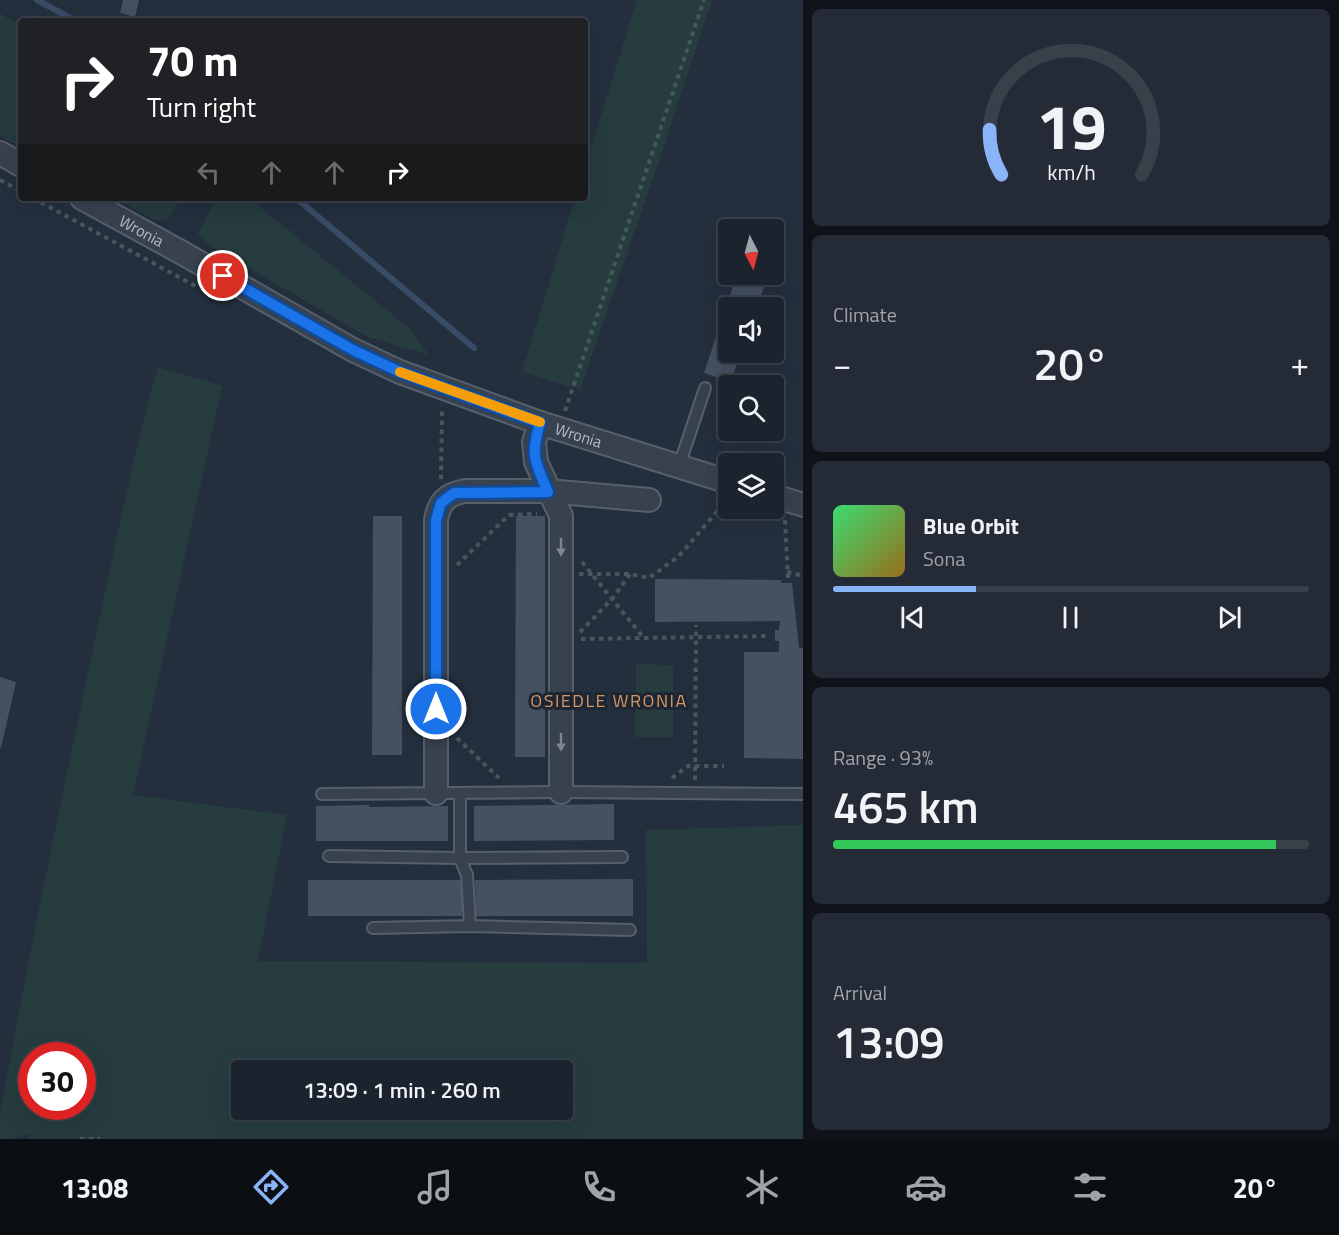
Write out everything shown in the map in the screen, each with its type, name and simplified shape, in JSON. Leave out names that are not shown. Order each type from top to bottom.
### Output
[{"type":"street","points":[[0,153],[18,163]]},
{"type":"street","name":"Wronia","points":[[87,201],[353,350],[400,372],[540,423],[679,466],[718,487]]},
{"type":"street","points":[[540,423],[534,451],[547,502]]},
{"type":"street","points":[[436,793],[436,520],[441,503],[454,493],[524,492],[547,502],[561,516],[561,792]]},
{"type":"street","points":[[784,499],[803,505]]},
{"type":"street","points":[[547,502],[649,500]]},
{"type":"lane","points":[[679,466],[705,388]]},
{"type":"lane","points":[[322,794],[561,792],[803,794]]},
{"type":"lane","points":[[460,793],[460,858],[467,875],[470,926]]},
{"type":"lane","points":[[329,856],[622,857]]},
{"type":"lane","points":[[373,928],[470,926],[630,930]]},
{"type":"path","points":[[573,388],[704,0]]},
{"type":"path","points":[[0,180],[18,189]]},
{"type":"path","points":[[441,503],[442,411]]},
{"type":"path","points":[[436,570],[449,571],[454,568],[509,515],[522,500],[524,492]]},
{"type":"path","points":[[509,515],[547,502]]},
{"type":"path","points":[[561,575],[630,574],[649,578],[679,556],[718,504]]},
{"type":"path","points":[[785,520],[788,578]]},
{"type":"path","points":[[561,536],[643,637]]},
{"type":"path","points":[[787,572],[803,577]]},
{"type":"path","points":[[630,574],[613,598],[574,639],[643,637],[697,639],[769,636]]},
{"type":"path","points":[[695,794],[696,625]]},
{"type":"path","points":[[436,719],[502,782]]},
{"type":"path","points":[[80,1139],[100,1139]]},
{"type":"green space","points":[[637,0],[712,0],[580,390],[522,372],[574,201],[588,201],[588,157]]},
{"type":"green space","points":[[0,14],[18,23],[18,145],[0,136]]},
{"type":"green space","points":[[120,201],[179,201],[173,213],[165,220],[155,220]]},
{"type":"green space","points":[[214,201],[253,201],[410,329],[429,355],[368,337],[212,247],[198,234]]},
{"type":"green space","points":[[158,367],[222,386],[133,795],[287,815],[258,961],[647,963],[646,830],[803,825],[803,1139],[29,1139],[29,1134],[0,1139],[0,1116],[20,1006],[64,787],[138,444]]},
{"type":"green space","points":[[636,664],[673,665],[673,737],[635,737]]},
{"type":"building","points":[[123,0],[139,0],[135,17],[120,13]]},
{"type":"building","points":[[733,285],[764,285],[761,297],[729,297]]},
{"type":"building","points":[[718,331],[718,363],[737,363],[733,375],[718,375],[718,378],[704,373]]},
{"type":"building","points":[[373,516],[402,516],[402,755],[372,755]]},
{"type":"building","points":[[516,516],[545,516],[545,757],[515,757]]},
{"type":"building","points":[[655,579],[781,580],[781,583],[792,583],[799,648],[803,648],[803,759],[744,758],[744,652],[779,652],[779,641],[775,641],[775,630],[779,630],[780,621],[655,622]]},
{"type":"building","points":[[0,677],[16,682],[1,748],[0,748]]},
{"type":"building","points":[[614,804],[614,840],[474,841],[474,806]]},
{"type":"building","points":[[369,805],[369,807],[448,806],[448,841],[316,841],[316,806]]},
{"type":"building","points":[[633,879],[633,916],[476,916],[475,880]]},
{"type":"building","points":[[308,880],[462,880],[462,916],[308,916]]},
{"type":"waterway","points":[[37,0],[70,18]]},
{"type":"waterway","points":[[300,201],[474,348]]},
{"type":"slow traffic","points":[[400,372],[540,422]]},
{"type":"district","name":"OSIEDLE WRONIA","points":[[609,701]]},
{"type":"route","points":[[223,276],[353,350],[400,372],[540,423],[534,442],[534,451],[548,492],[465,491],[449,495],[438,507],[436,520],[436,709]]}]
